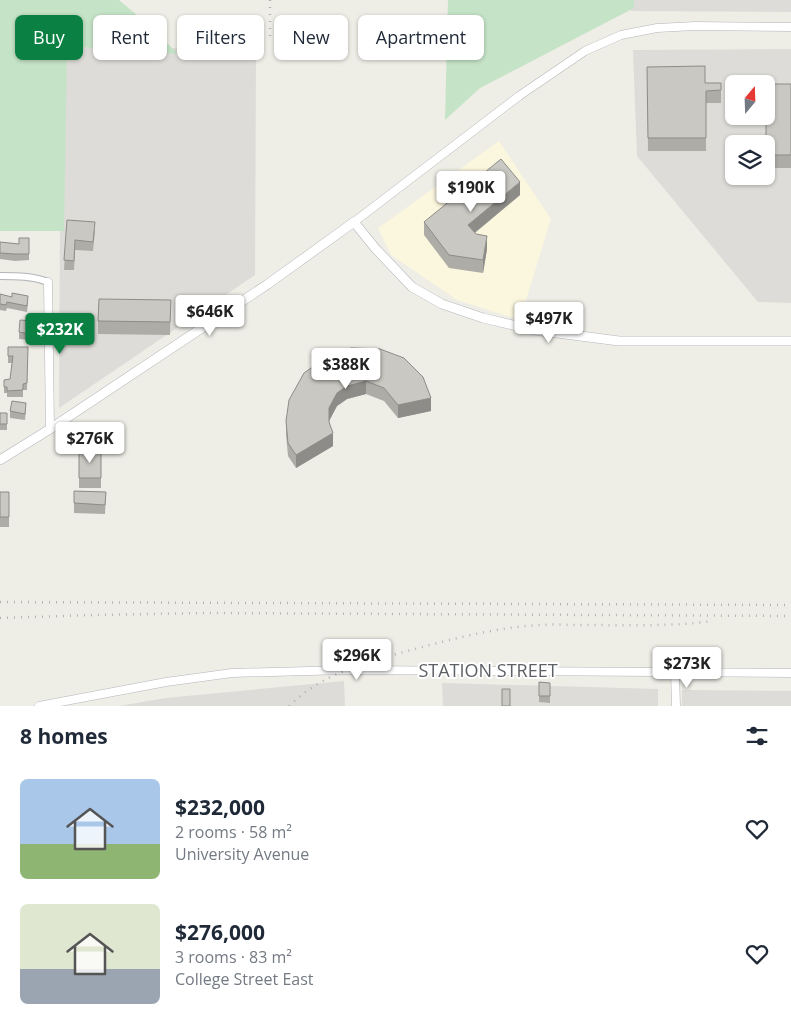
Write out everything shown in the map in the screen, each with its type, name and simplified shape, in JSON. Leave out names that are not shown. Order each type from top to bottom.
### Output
[{"type":"main road","points":[[0,460],[50,429],[268,284],[354,222],[375,248],[412,287],[442,304],[483,318],[534,330],[619,341],[791,341]]},
{"type":"street","points":[[354,222],[519,96],[585,51],[621,35],[657,28],[791,26]]},
{"type":"street","points":[[0,276],[24,276],[48,282],[50,429]]},
{"type":"street","name":"STATION STREET","points":[[39,706],[166,682],[232,673],[345,670],[791,673]]},
{"type":"street","points":[[675,672],[676,706]]},
{"type":"shaded area","points":[[631,0],[791,0],[791,12],[631,11]]},
{"type":"shaded area","points":[[83,47],[93,47],[93,60],[167,60],[167,48],[177,48],[177,60],[256,60],[255,275],[59,408],[61,60],[83,60]]},
{"type":"shaded area","points":[[791,49],[791,303],[758,302],[637,156],[633,50]]},
{"type":"shaded area","points":[[499,141],[551,219],[520,320],[457,300],[391,255],[378,228]]},
{"type":"shaded area","points":[[344,681],[345,706],[119,706],[166,698]]},
{"type":"shaded area","points":[[442,683],[658,689],[658,706],[443,706]]},
{"type":"shaded area","points":[[682,690],[791,691],[791,706],[682,706]]},
{"type":"green space","points":[[0,0],[119,0],[137,15],[93,15],[93,48],[83,47],[83,15],[15,15],[15,60],[67,60],[64,231],[0,231]]},
{"type":"green space","points":[[448,0],[634,0],[634,8],[480,88],[445,120],[446,60],[484,60],[484,15],[448,15]]},
{"type":"green space","points":[[167,43],[177,53],[167,53]]},
{"type":"building","points":[[705,66],[705,83],[721,83],[721,90],[706,91],[706,138],[648,138],[647,67]]},
{"type":"building","points":[[775,84],[791,84],[791,155],[775,155],[775,135],[766,135],[766,125],[775,125]]},
{"type":"building","points":[[501,159],[520,182],[468,225],[476,234],[487,236],[483,260],[449,255],[424,222]]},
{"type":"building","points":[[67,220],[95,222],[93,242],[75,240],[74,261],[64,260]]},
{"type":"building","points":[[19,238],[29,238],[29,254],[0,253],[0,242],[19,244]]},
{"type":"building","points":[[12,293],[28,296],[27,306],[7,302],[6,305],[0,304],[0,294],[12,297]]},
{"type":"building","points":[[99,299],[171,300],[170,322],[98,321]]},
{"type":"building","points":[[20,320],[33,321],[31,334],[19,332]]},
{"type":"building","points":[[8,347],[28,347],[27,383],[23,384],[23,390],[7,391],[7,387],[4,387],[4,380],[10,379],[13,356],[8,356]]},
{"type":"building","points":[[351,348],[380,349],[404,358],[423,377],[431,398],[398,405],[384,388],[366,381],[347,386],[337,393],[329,408],[329,422],[333,433],[296,455],[288,443],[286,421],[289,400],[304,373],[327,357]]},
{"type":"building","points":[[12,401],[26,403],[25,414],[10,411]]},
{"type":"building","points":[[0,413],[7,413],[7,424],[0,424]]},
{"type":"building","points":[[79,450],[101,450],[101,478],[79,478]]},
{"type":"building","points":[[74,491],[106,492],[105,505],[74,503]]},
{"type":"building","points":[[0,492],[9,492],[9,517],[0,517]]},
{"type":"building","points":[[539,682],[550,683],[550,696],[539,696]]},
{"type":"building","points":[[502,689],[510,689],[510,706],[502,706]]},
{"type":"railway","points":[[270,0],[270,42]]},
{"type":"railway","points":[[0,602],[791,605]]},
{"type":"railway","points":[[0,618],[208,613],[791,616]]},
{"type":"railway","points":[[289,706],[301,695],[328,678],[358,666],[388,656],[470,635],[544,625],[664,625],[712,621]]}]
